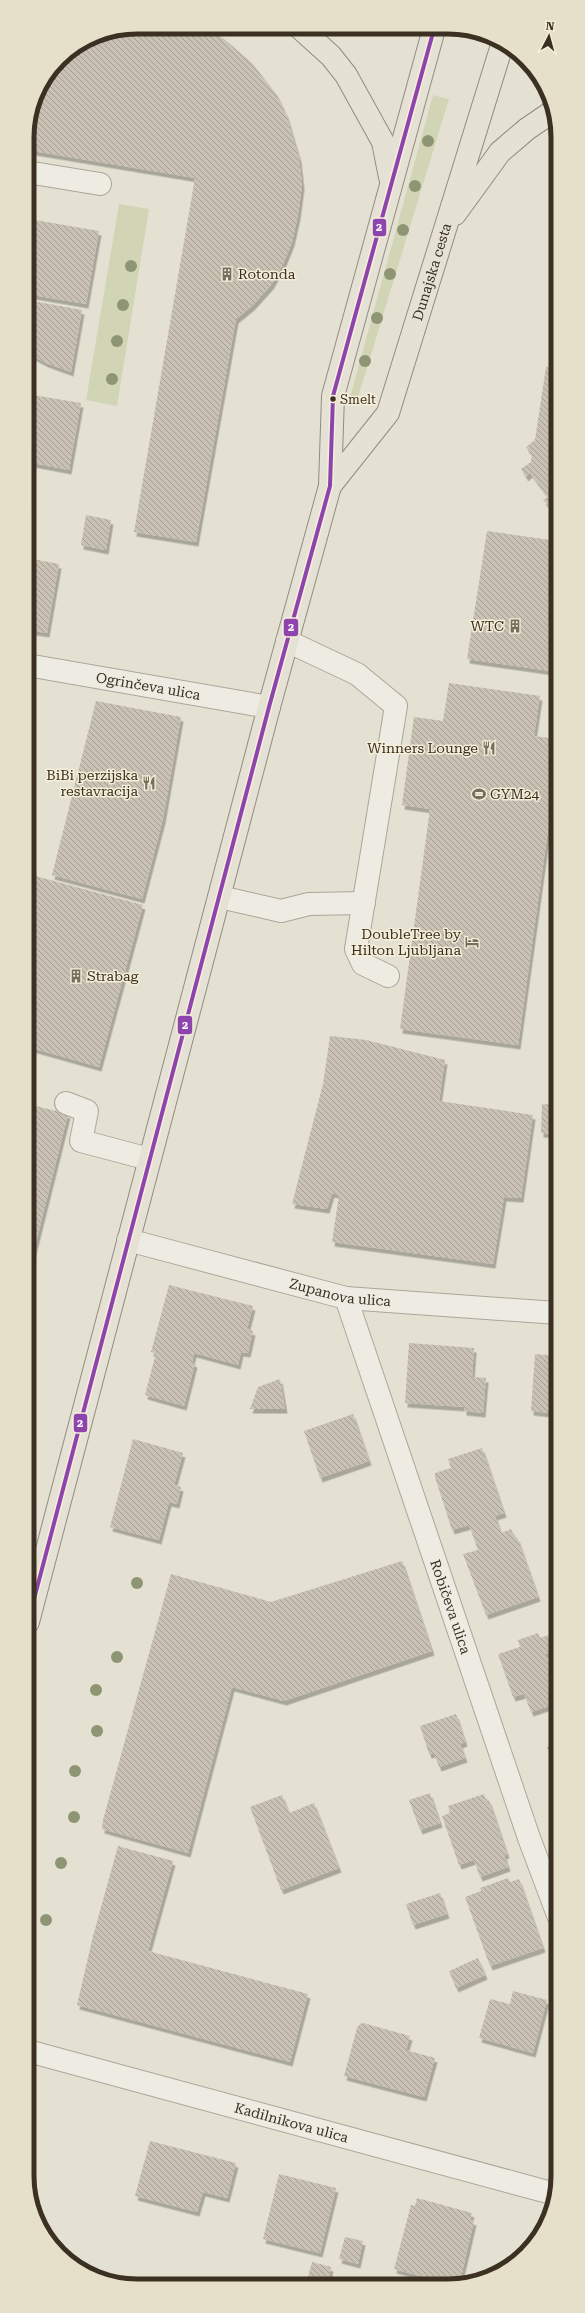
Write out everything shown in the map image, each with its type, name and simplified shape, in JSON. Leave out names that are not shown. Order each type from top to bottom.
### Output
[{"type":"main road","points":[[307,34],[331,56],[346,75],[383,142],[391,181]]},
{"type":"main road","name":"Dunajska cesta","points":[[34,1599],[269,707],[330,486],[332,396],[433,34]]},
{"type":"main road","name":"Dunajska cesta","points":[[330,486],[388,413],[501,49]]},
{"type":"main road","points":[[445,227],[500,152],[527,128],[548,115]]},
{"type":"street","points":[[34,173],[100,184]]},
{"type":"street","points":[[287,641],[357,674],[396,706],[356,949],[363,964],[388,976]]},
{"type":"street","name":"Ogrinčeva ulica","points":[[34,666],[269,707]]},
{"type":"street","points":[[220,897],[281,911],[309,904],[364,903]]},
{"type":"street","points":[[66,1103],[87,1111],[81,1141],[149,1159]]},
{"type":"street","name":"Zupanova ulica","points":[[128,1240],[346,1298],[551,1313]]},
{"type":"street","name":"Robičeva ulica","points":[[346,1298],[527,1830],[551,1895]]},
{"type":"street","name":"Kadilnikova ulica","points":[[34,2054],[549,2193]]},
{"type":"green space","points":[[433,95],[449,99],[356,404],[352,404],[349,401]]},
{"type":"green space","points":[[119,204],[149,209],[117,406],[86,400]]},
{"type":"building","name":"Rotonda","points":[[131,34],[216,34],[252,63],[277,95],[286,114],[299,158],[302,185],[298,215],[292,242],[283,264],[271,285],[252,306],[236,319],[196,542],[134,532],[195,178],[34,151],[34,131],[38,111],[42,98],[55,74],[74,55],[104,39]]},
{"type":"building","points":[[35,220],[99,231],[86,304],[34,295]]},
{"type":"building","points":[[34,301],[82,310],[71,372],[46,363],[34,357]]},
{"type":"building","points":[[546,367],[551,368],[551,504],[549,506],[543,500],[548,497],[530,473],[526,477],[521,469],[531,462],[532,455],[526,447],[535,440]]},
{"type":"building","points":[[34,395],[81,403],[69,470],[34,463]]},
{"type":"building","points":[[86,515],[111,520],[106,550],[81,545]]},
{"type":"building","name":"WTC","points":[[487,531],[551,540],[551,671],[467,659]]},
{"type":"building","points":[[34,559],[59,564],[47,633],[34,631]]},
{"type":"building","name":"DoubleTree by Hilton Ljubljana","points":[[449,683],[540,696],[534,736],[551,738],[551,808],[518,1045],[400,1029],[430,809],[402,805],[414,717],[443,721]]},
{"type":"building","points":[[96,701],[181,717],[163,819],[142,899],[52,875]]},
{"type":"building","name":"Strabag","points":[[34,876],[143,905],[99,1067],[34,1049]]},
{"type":"building","points":[[330,1036],[366,1040],[445,1060],[439,1101],[533,1115],[521,1198],[504,1197],[493,1264],[332,1242],[339,1195],[332,1193],[327,1209],[292,1204],[323,1084]]},
{"type":"building","points":[[542,1104],[551,1105],[551,1134],[541,1133]]},
{"type":"building","points":[[34,1106],[68,1114],[34,1250]]},
{"type":"building","points":[[169,1285],[253,1306],[247,1329],[253,1331],[248,1353],[241,1352],[238,1365],[194,1353],[192,1362],[195,1363],[184,1406],[145,1395],[156,1353],[151,1352]]},
{"type":"building","points":[[409,1343],[474,1348],[472,1377],[486,1378],[483,1413],[464,1411],[464,1407],[405,1403]]},
{"type":"building","points":[[535,1354],[551,1355],[551,1413],[531,1411]]},
{"type":"building","points":[[280,1379],[285,1409],[250,1409],[258,1387]]},
{"type":"building","points":[[353,1414],[369,1461],[320,1478],[304,1431]]},
{"type":"building","points":[[133,1439],[183,1453],[174,1485],[181,1487],[177,1504],[169,1502],[159,1540],[110,1527]]},
{"type":"building","points":[[482,1448],[504,1513],[495,1516],[501,1533],[511,1529],[515,1538],[517,1537],[538,1597],[486,1615],[463,1554],[478,1550],[469,1525],[452,1530],[435,1477],[435,1473],[451,1468],[448,1459]]},
{"type":"building","points":[[402,1561],[432,1651],[284,1701],[232,1687],[188,1853],[102,1829],[103,1820],[171,1574],[271,1602]]},
{"type":"building","points":[[538,1633],[540,1638],[551,1634],[551,1652],[545,1654],[551,1671],[551,1705],[531,1712],[524,1694],[513,1697],[498,1654],[520,1647],[518,1640]]},
{"type":"building","points":[[456,1714],[465,1742],[460,1744],[465,1758],[439,1767],[434,1753],[429,1754],[420,1726]]},
{"type":"building","points":[[551,1746],[551,1758],[547,1747]]},
{"type":"building","points":[[430,1793],[440,1823],[420,1830],[409,1800]]},
{"type":"building","points":[[484,1794],[486,1801],[489,1800],[507,1854],[504,1855],[508,1867],[480,1877],[474,1860],[459,1865],[442,1816],[450,1813],[448,1806]]},
{"type":"building","points":[[282,1795],[289,1813],[314,1803],[339,1868],[281,1890],[250,1807]]},
{"type":"building","points":[[118,1846],[173,1861],[148,1951],[308,1994],[290,2062],[77,2005],[93,1936]]},
{"type":"building","points":[[508,1878],[510,1882],[519,1879],[543,1948],[490,1966],[465,1897],[481,1891],[480,1888]]},
{"type":"building","points":[[440,1893],[447,1914],[413,1925],[406,1904]]},
{"type":"building","points":[[478,1958],[485,1975],[456,1988],[449,1971]]},
{"type":"building","points":[[513,1991],[547,2000],[533,2053],[479,2038],[490,1999],[510,2004]]},
{"type":"building","points":[[363,2023],[410,2036],[406,2050],[435,2058],[424,2097],[344,2076],[357,2028]]},
{"type":"building","points":[[150,2141],[236,2163],[227,2198],[203,2192],[197,2212],[135,2196]]},
{"type":"building","points":[[279,2174],[336,2188],[320,2253],[263,2239]]},
{"type":"building","points":[[417,2198],[472,2213],[470,2220],[474,2221],[461,2278],[432,2279],[394,2269],[411,2205],[415,2206]]},
{"type":"building","points":[[345,2237],[363,2241],[358,2264],[339,2259]]},
{"type":"building","points":[[312,2262],[331,2267],[328,2279],[307,2279]]},
{"type":"transit line","name":"2","points":[[34,1599],[269,707],[330,486],[333,396],[433,34]]},
{"type":"place","name":"Rotonda","points":[[227,274]]},
{"type":"place","name":"Smelt","points":[[333,399]]},
{"type":"place","name":"WTC","points":[[515,626]]},
{"type":"place","name":"Winners Lounge","points":[[489,748]]},
{"type":"place","name":"BiBi perzijska restavracija","points":[[149,783]]},
{"type":"place","name":"GYM24","points":[[479,794]]},
{"type":"place","name":"DoubleTree by Hilton Ljubljana","points":[[472,942]]},
{"type":"place","name":"Strabag","points":[[76,976]]}]
